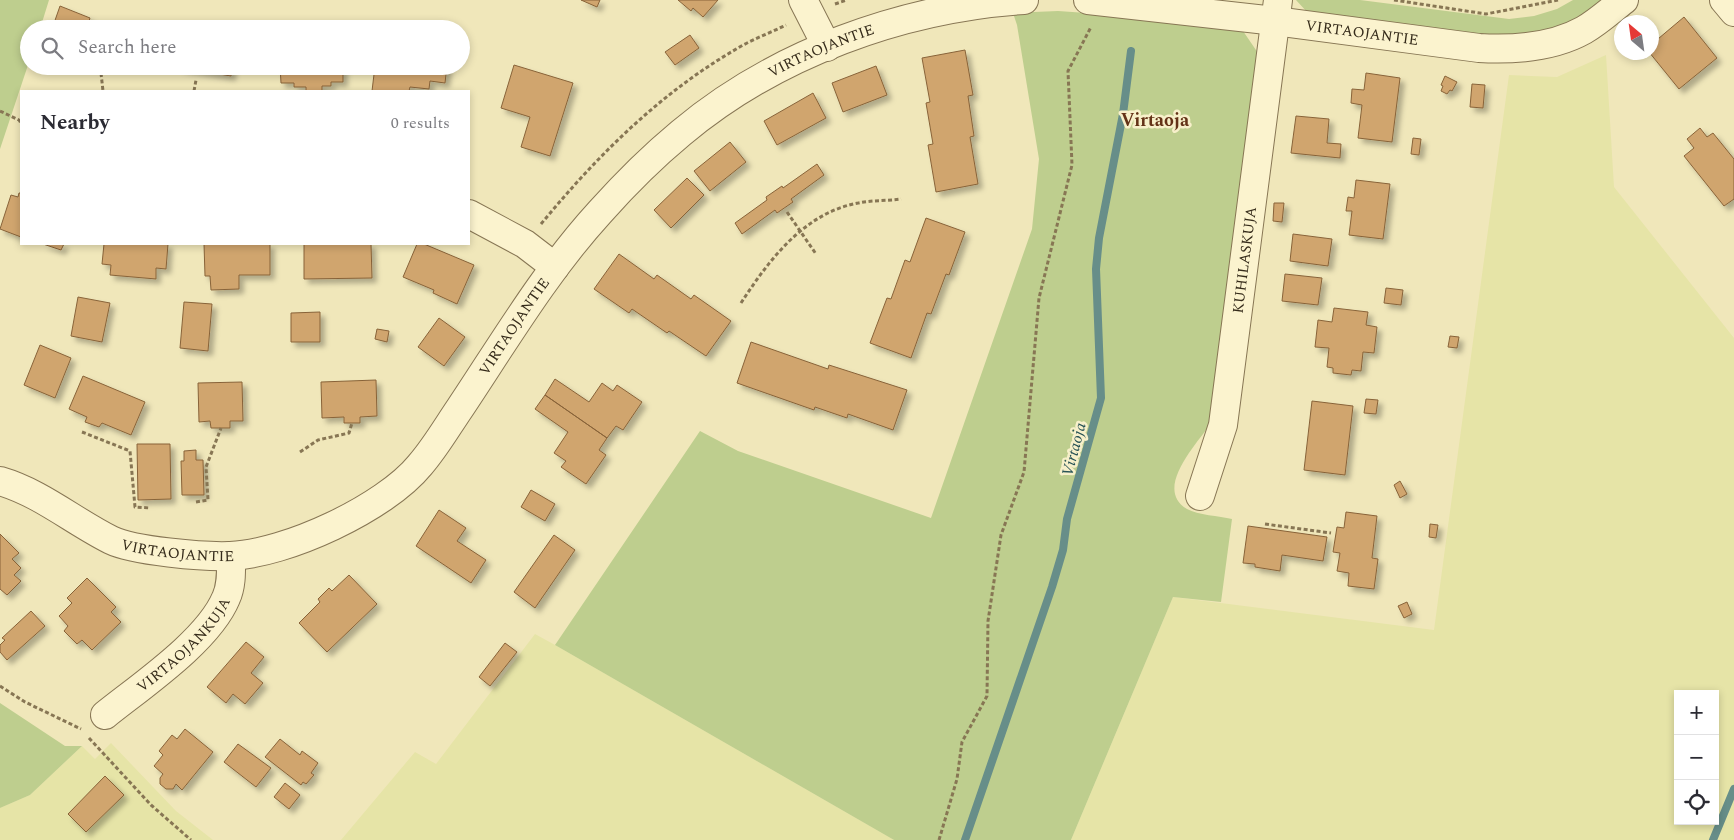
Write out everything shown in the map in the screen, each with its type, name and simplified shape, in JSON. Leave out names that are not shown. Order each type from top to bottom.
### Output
[{"type":"street","points":[[803,0],[827,47]]},
{"type":"street","name":"VIRTAOJANTIE","points":[[0,481],[22,487],[114,542],[149,549],[231,556],[282,546],[332,527],[388,494],[420,467],[555,267],[597,215],[643,167],[683,131],[758,80],[827,47],[884,26],[946,10],[1024,0]]},
{"type":"street","name":"VIRTAOJANTIE","points":[[1096,1],[1276,11],[1479,48],[1508,50],[1560,41],[1584,30],[1624,0]]},
{"type":"street","points":[[1724,0],[1734,12]]},
{"type":"street","name":"KUHILASKUJA","points":[[1200,496],[1223,425],[1276,11]]},
{"type":"street","points":[[470,215],[525,244],[555,267]]},
{"type":"street","name":"VIRTAOJANKUJA","points":[[105,715],[171,662],[218,614],[227,597],[231,578],[231,556]]},
{"type":"path","points":[[1394,0],[1486,14],[1558,0]]},
{"type":"path","points":[[939,840],[957,779],[962,742],[987,696],[988,621],[1001,536],[1024,472],[1039,298],[1072,165],[1068,71],[1096,1]]},
{"type":"path","points":[[101,75],[103,90]]},
{"type":"path","points":[[194,90],[196,80]]},
{"type":"path","points":[[0,111],[20,122]]},
{"type":"path","points":[[741,303],[771,260],[785,243],[800,231],[821,218],[858,203],[900,200]]},
{"type":"path","points":[[787,212],[816,254]]},
{"type":"path","points":[[300,452],[318,440],[349,433],[352,423]]},
{"type":"path","points":[[196,502],[208,500],[206,467],[221,428]]},
{"type":"path","points":[[82,432],[130,452],[135,507],[150,508]]},
{"type":"path","points":[[1265,524],[1331,533]]},
{"type":"path","points":[[0,686],[25,702],[85,731],[93,744],[151,804],[191,840]]},
{"type":"shaded area","points":[[1606,55],[1614,187],[1734,338],[1734,840],[1071,840],[1173,597],[1434,630],[1509,75],[1557,77]]},
{"type":"shaded area","points":[[535,634],[894,840],[341,840],[415,752],[436,764]]},
{"type":"shaded area","points":[[111,743],[176,811],[213,840],[0,840],[0,808],[30,795],[82,746],[95,759]]},
{"type":"green space","points":[[0,0],[49,0],[43,20],[20,20],[20,75],[25,75],[0,149]]},
{"type":"green space","points":[[1296,0],[1360,0],[1509,19],[1534,16],[1557,9],[1573,0],[1606,0],[1554,31],[1508,38],[1307,12]]},
{"type":"green space","points":[[1058,11],[1115,15],[1243,31],[1258,53],[1211,423],[1181,466],[1174,490],[1178,500],[1187,509],[1232,519],[1221,602],[1173,597],[1071,840],[894,840],[555,645],[700,431],[738,451],[931,518],[1032,229],[1039,159],[1017,25],[1013,13]]},
{"type":"green space","points":[[0,703],[65,746],[82,746],[30,795],[0,808]]},
{"type":"building","points":[[581,0],[600,0],[597,7]]},
{"type":"building","points":[[678,0],[718,0],[703,17],[693,8],[691,11]]},
{"type":"building","points":[[60,6],[90,18],[89,20],[55,20]]},
{"type":"building","points":[[1684,17],[1717,58],[1679,89],[1655,60],[1659,60],[1659,38]]},
{"type":"building","points":[[690,35],[699,48],[675,65],[665,52]]},
{"type":"building","points":[[965,50],[973,95],[968,96],[974,136],[970,137],[978,184],[936,192],[928,145],[933,144],[926,103],[930,102],[922,58]]},
{"type":"building","points":[[514,65],[573,83],[550,156],[521,147],[530,117],[501,108]]},
{"type":"building","points":[[876,66],[887,95],[843,112],[832,83]]},
{"type":"building","points":[[1366,73],[1400,78],[1392,142],[1358,138],[1362,105],[1351,103],[1352,89],[1364,90]]},
{"type":"building","points":[[281,75],[343,75],[343,82],[331,82],[331,86],[322,86],[322,90],[306,90],[306,87],[294,87],[294,83],[281,83]]},
{"type":"building","points":[[374,75],[446,75],[445,83],[430,81],[429,89],[410,87],[409,90],[372,90]]},
{"type":"building","points":[[1445,76],[1457,82],[1452,91],[1450,90],[1447,94],[1441,91],[1443,86],[1441,85]]},
{"type":"building","points":[[1472,84],[1485,85],[1483,108],[1470,107]]},
{"type":"building","points":[[813,93],[826,118],[777,145],[764,121]]},
{"type":"building","points":[[1296,116],[1329,119],[1327,143],[1341,144],[1340,158],[1291,153]]},
{"type":"building","points":[[1700,128],[1707,137],[1713,133],[1734,159],[1734,199],[1724,206],[1684,156],[1694,148],[1687,139]]},
{"type":"building","points":[[1413,138],[1421,139],[1419,155],[1411,154]]},
{"type":"building","points":[[730,142],[746,162],[710,191],[694,171]]},
{"type":"building","points":[[817,164],[824,175],[791,199],[793,202],[777,213],[775,210],[742,234],[735,223],[767,200],[766,197],[782,186],[783,188]]},
{"type":"building","points":[[687,178],[704,195],[671,228],[654,210]]},
{"type":"building","points":[[1356,180],[1390,184],[1383,239],[1349,235],[1352,211],[1346,211],[1348,197],[1354,198]]},
{"type":"building","points":[[20,193],[20,237],[0,229],[11,195],[18,197]]},
{"type":"building","points":[[1274,203],[1284,203],[1282,222],[1273,221]]},
{"type":"building","points":[[926,218],[965,232],[949,275],[946,274],[931,314],[927,313],[911,358],[870,343],[887,298],[891,299],[905,260],[910,262]]},
{"type":"building","points":[[1293,234],[1332,239],[1328,266],[1290,261]]},
{"type":"building","points":[[46,245],[64,245],[61,250]]},
{"type":"building","points":[[104,245],[168,245],[166,269],[156,268],[156,279],[110,275],[111,265],[102,264]]},
{"type":"building","points":[[204,245],[270,245],[270,275],[239,275],[239,289],[211,290],[210,276],[205,276]]},
{"type":"building","points":[[304,245],[371,245],[372,278],[304,279]]},
{"type":"building","points":[[417,245],[426,245],[474,265],[457,304],[433,293],[434,290],[403,277]]},
{"type":"building","points":[[619,254],[654,279],[657,275],[691,299],[694,295],[731,321],[706,356],[632,309],[629,313],[594,289]]},
{"type":"building","points":[[1285,274],[1322,278],[1318,305],[1282,301]]},
{"type":"building","points":[[1386,288],[1403,290],[1401,305],[1384,303]]},
{"type":"building","points":[[78,297],[110,303],[102,342],[71,336]]},
{"type":"building","points":[[184,302],[212,304],[208,351],[180,348]]},
{"type":"building","points":[[1334,308],[1368,312],[1366,325],[1377,327],[1374,353],[1363,352],[1361,371],[1352,370],[1351,375],[1333,373],[1333,368],[1327,367],[1329,348],[1315,347],[1318,320],[1332,322]]},
{"type":"building","points":[[320,312],[320,342],[291,342],[291,313]]},
{"type":"building","points":[[439,318],[465,337],[444,366],[418,347]]},
{"type":"building","points":[[377,329],[389,331],[387,342],[375,339]]},
{"type":"building","points":[[1450,336],[1459,337],[1457,348],[1448,347]]},
{"type":"building","points":[[751,342],[828,369],[829,365],[907,390],[893,430],[848,414],[847,418],[815,407],[814,410],[737,383]]},
{"type":"building","points":[[40,345],[71,358],[55,398],[24,385]]},
{"type":"building","points":[[83,376],[145,402],[131,435],[102,423],[99,427],[85,422],[87,417],[69,409]]},
{"type":"building","points":[[555,379],[589,402],[602,383],[613,391],[617,385],[642,402],[623,430],[616,426],[607,438],[545,395]]},
{"type":"building","points":[[376,380],[377,416],[360,417],[360,423],[344,423],[344,417],[322,418],[321,382]]},
{"type":"building","points":[[242,382],[243,421],[230,421],[230,428],[211,428],[210,421],[199,422],[198,383]]},
{"type":"building","points":[[545,395],[607,438],[599,450],[606,455],[586,484],[561,467],[566,461],[554,453],[568,432],[535,409]]},
{"type":"building","points":[[1366,399],[1378,400],[1376,414],[1364,413]]},
{"type":"building","points":[[1312,401],[1353,406],[1345,475],[1304,470]]},
{"type":"building","points":[[137,444],[170,444],[171,499],[138,500]]},
{"type":"building","points":[[196,450],[196,460],[203,460],[204,495],[182,495],[181,461],[184,461],[184,451]]},
{"type":"building","points":[[1400,481],[1407,494],[1400,498],[1394,485]]},
{"type":"building","points":[[531,490],[555,504],[545,521],[521,507]]},
{"type":"building","points":[[439,510],[466,528],[457,541],[486,560],[471,583],[416,546]]},
{"type":"building","points":[[1346,512],[1377,516],[1372,558],[1378,559],[1374,589],[1348,586],[1349,573],[1337,571],[1340,553],[1333,552],[1337,527],[1344,528]]},
{"type":"building","points":[[1430,524],[1438,525],[1436,538],[1429,537]]},
{"type":"building","points":[[1248,526],[1327,537],[1323,561],[1282,555],[1280,571],[1255,567],[1255,564],[1243,563]]},
{"type":"building","points":[[0,534],[19,553],[12,559],[21,568],[14,575],[21,581],[7,595],[0,589]]},
{"type":"building","points":[[554,535],[575,550],[535,608],[514,592]]},
{"type":"building","points":[[349,575],[377,604],[327,652],[299,623],[320,602],[318,599],[329,588],[332,591]]},
{"type":"building","points":[[87,578],[116,607],[111,612],[121,622],[92,650],[82,640],[77,644],[64,631],[68,626],[59,616],[72,603],[67,598]]},
{"type":"building","points":[[1407,602],[1412,614],[1404,618],[1398,606]]},
{"type":"building","points":[[31,611],[45,626],[7,660],[0,652],[0,645],[5,640],[2,638]]},
{"type":"building","points":[[246,642],[264,657],[251,673],[263,683],[245,704],[233,694],[226,703],[207,687]]},
{"type":"building","points":[[505,643],[517,652],[490,686],[479,677]]},
{"type":"building","points":[[185,729],[213,752],[182,790],[176,784],[173,789],[166,789],[160,784],[160,778],[163,774],[154,766],[163,755],[159,751],[172,735],[177,739]]},
{"type":"building","points":[[280,739],[300,755],[302,751],[318,763],[311,773],[314,775],[306,784],[303,782],[301,785],[265,757]]},
{"type":"building","points":[[238,744],[271,768],[256,787],[224,762]]},
{"type":"building","points":[[105,776],[124,795],[86,832],[68,814]]},
{"type":"building","points":[[285,783],[300,795],[289,809],[274,797]]},
{"type":"waterway","name":"Virtaoja","points":[[965,840],[1052,587],[1063,550],[1067,519],[1101,398],[1096,269],[1099,238],[1123,114],[1131,51]]},
{"type":"waterway","points":[[1713,840],[1734,789]]},
{"type":"district","name":"Virtaoja","points":[[1155,120]]}]
